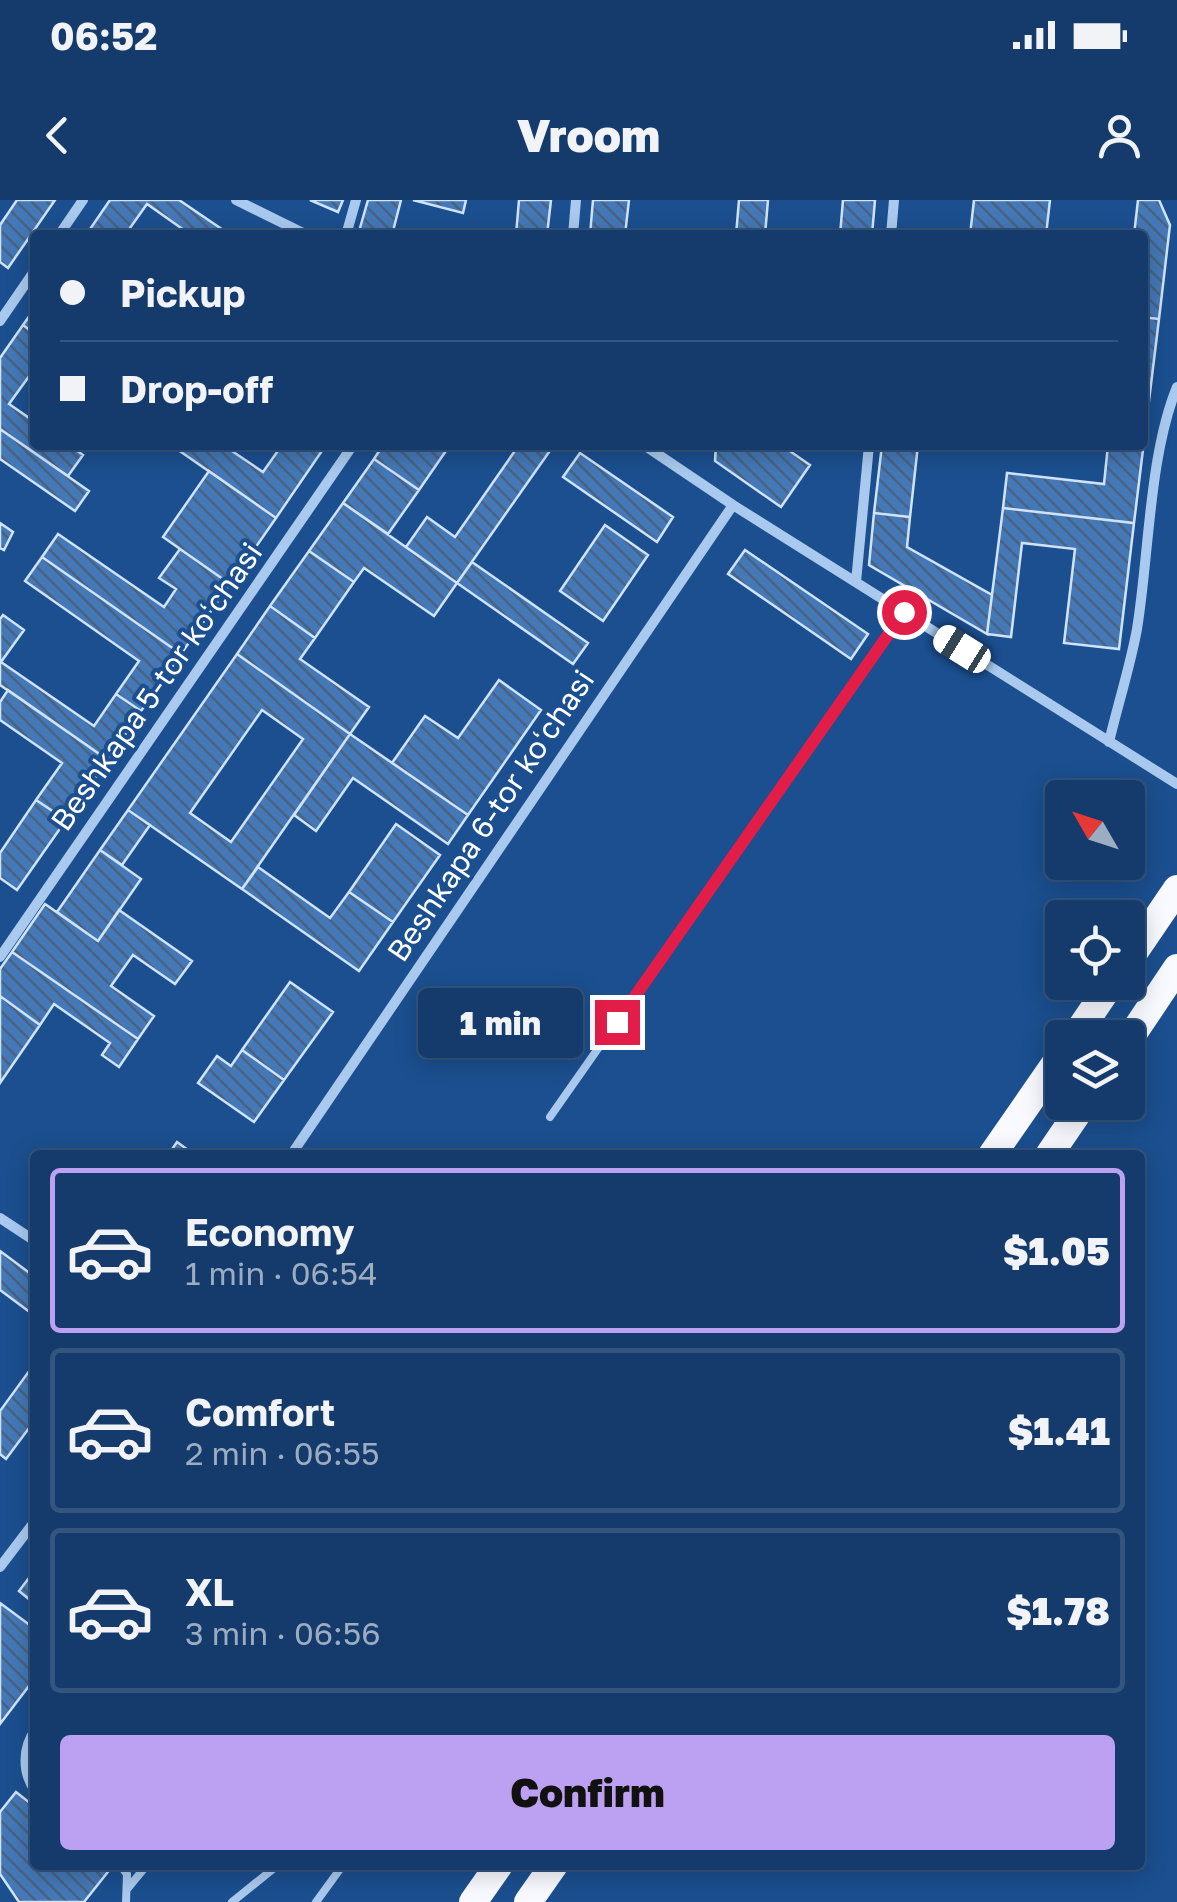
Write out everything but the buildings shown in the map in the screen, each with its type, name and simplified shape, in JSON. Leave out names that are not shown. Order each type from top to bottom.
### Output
[{"type":"highway","points":[[1145,936],[1177,890]]},
{"type":"highway","points":[[1142,1020],[1177,968]]},
{"type":"highway","points":[[995,1150],[1045,1079]]},
{"type":"highway","points":[[1051,1150],[1072,1120]]},
{"type":"highway","points":[[473,1902],[495,1870]]},
{"type":"highway","points":[[528,1902],[550,1870]]},
{"type":"street","points":[[63,230],[84,200]]},
{"type":"street","points":[[236,200],[297,230]]},
{"type":"street","points":[[347,230],[356,200]]},
{"type":"street","points":[[573,230],[576,200]]},
{"type":"street","points":[[891,230],[894,200]]},
{"type":"street","points":[[0,321],[30,277]]},
{"type":"street","points":[[1109,742],[1136,632],[1157,476],[1170,403],[1177,387]]},
{"type":"street","name":"Beshkapa 5-tor koʻchasi","points":[[0,957],[350,450]]},
{"type":"street","points":[[651,450],[1177,784]]},
{"type":"street","points":[[856,582],[869,450]]},
{"type":"street","name":"Beshkapa 6-tor koʻchasi","points":[[294,1150],[733,505]]},
{"type":"street","points":[[0,1218],[30,1238]]},
{"type":"street","points":[[0,1566],[30,1527]]},
{"type":"lane","points":[[550,1117],[904,612]]},
{"type":"lane","points":[[30,1736],[24,1756],[30,1784]]},
{"type":"lane","points":[[124,1870],[126,1902]]},
{"type":"lane","points":[[128,1888],[143,1870]]},
{"type":"lane","points":[[232,1902],[272,1870]]},
{"type":"lane","points":[[316,1902],[339,1870]]},
{"type":"route","points":[[617,1022],[904,612]]}]
